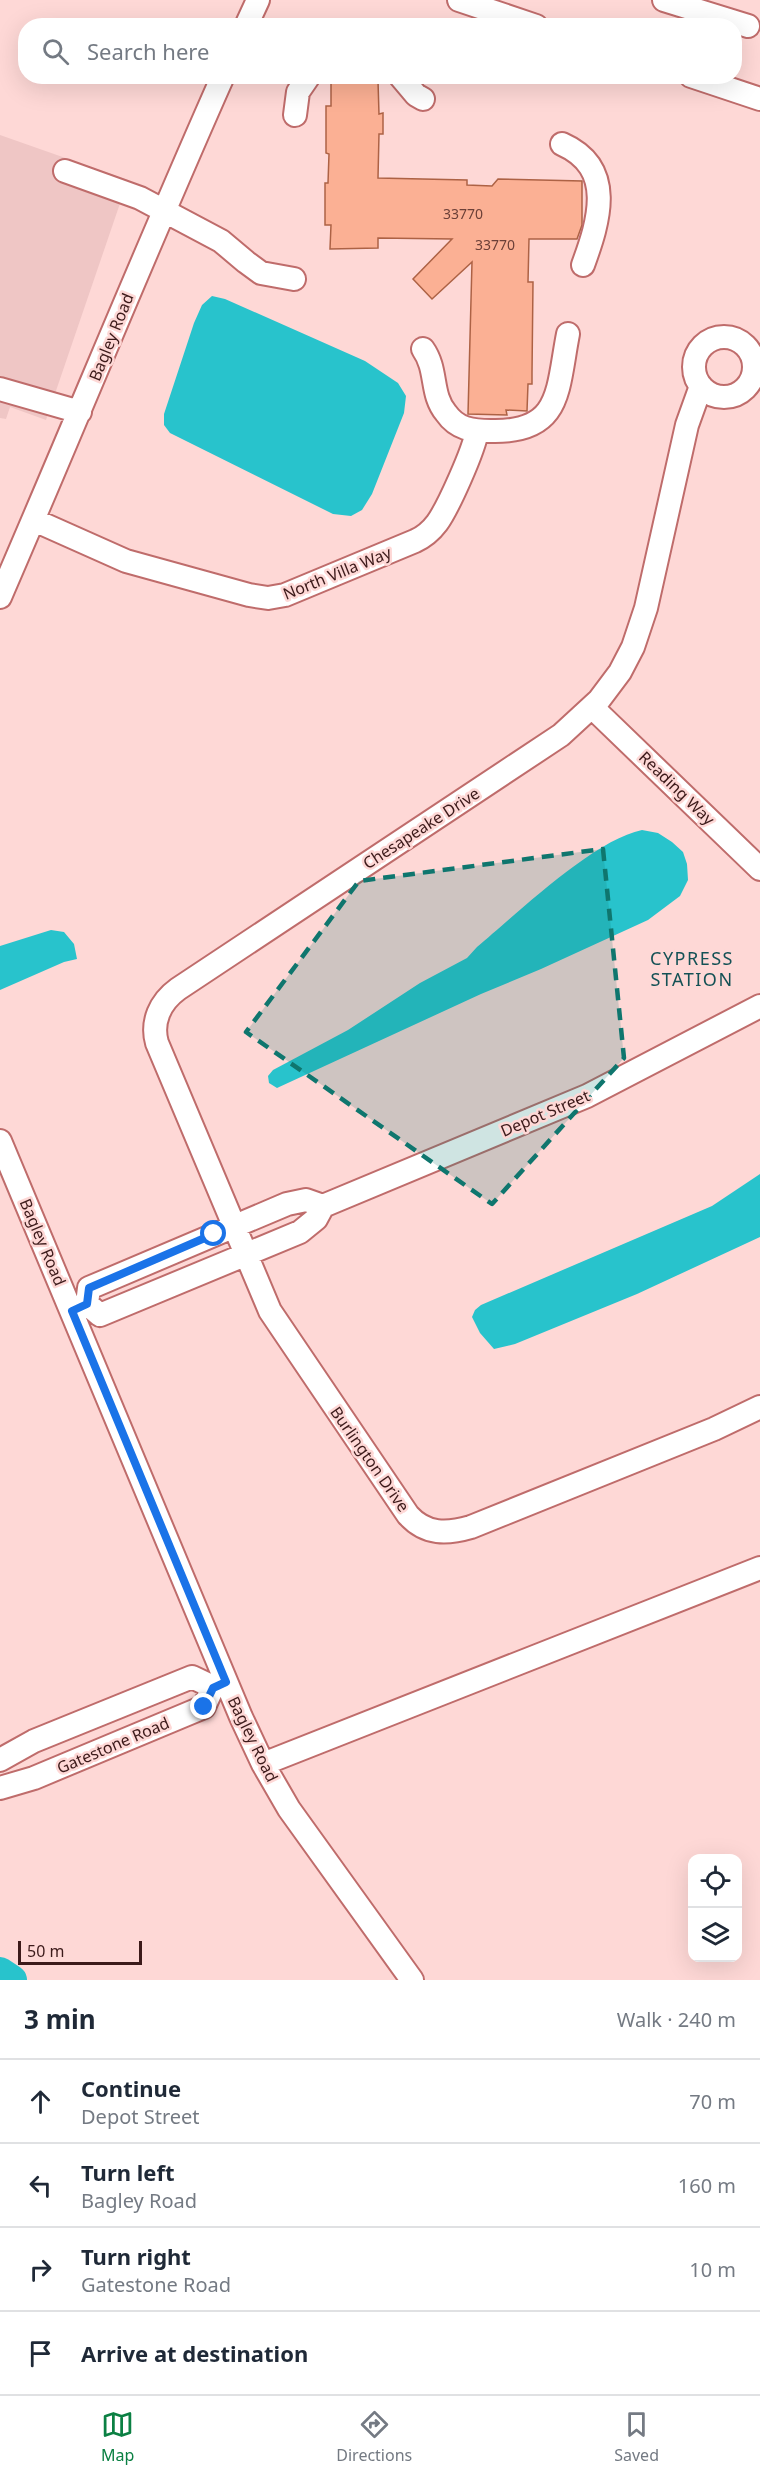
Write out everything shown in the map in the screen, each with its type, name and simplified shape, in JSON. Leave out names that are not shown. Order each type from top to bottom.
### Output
[{"type":"street","points":[[250,18],[258,0]]},
{"type":"street","points":[[459,0],[513,18]]},
{"type":"street","points":[[664,0],[720,18]]},
{"type":"street","points":[[742,25],[748,27]]},
{"type":"street","name":"Bagley Road","points":[[0,597],[163,211],[219,84]]},
{"type":"street","points":[[295,115],[298,92],[304,84]]},
{"type":"street","points":[[407,84],[416,95],[423,99]]},
{"type":"street","points":[[715,84],[760,99]]},
{"type":"street","points":[[562,144],[573,149],[590,166],[598,190],[596,227],[583,265]]},
{"type":"street","points":[[65,171],[140,198],[221,241],[261,273],[294,279]]},
{"type":"street","points":[[423,349],[433,365],[441,407],[460,426],[477,431],[517,430],[534,425],[549,411],[556,393],[568,334]]},
{"type":"street","name":"Chesapeake Drive","points":[[234,1226],[157,1043],[156,1023],[164,1002],[194,978],[561,735],[593,708],[620,672],[639,632],[687,425],[701,386]]},
{"type":"street","points":[[0,388],[80,412]]},
{"type":"street","name":"North Villa Way","points":[[34,520],[134,564],[249,595],[276,598],[427,534],[439,521],[470,454],[477,431]]},
{"type":"street","name":"Reading Way","points":[[593,708],[760,869]]},
{"type":"street","name":"Depot Street","points":[[80,1307],[100,1315],[300,1232],[316,1219],[323,1206],[587,1096],[760,1006]]},
{"type":"street","name":"Bagley Road","points":[[0,1141],[80,1307],[219,1685],[289,1809],[412,1980]]},
{"type":"street","points":[[80,1307],[89,1288],[294,1201],[306,1200],[323,1206]]},
{"type":"street","name":"Burlington Drive","points":[[234,1226],[262,1297],[278,1324],[408,1515],[420,1527],[442,1533],[471,1527],[703,1434],[760,1407]]},
{"type":"street","points":[[263,1764],[760,1568]]},
{"type":"street","name":"Gatestone Road","points":[[0,1760],[34,1741],[192,1677],[219,1685],[204,1707],[34,1778],[0,1788]]},
{"type":"highlighted area","points":[[603,849],[624,1058],[492,1204],[246,1032],[359,881]]},
{"type":"shaded area","points":[[0,135],[128,180],[46,420],[10,407],[6,419],[0,418]]},
{"type":"water","points":[[212,296],[225,299],[365,361],[398,383],[406,396],[404,413],[372,494],[362,510],[351,516],[333,514],[170,433],[164,425],[164,414],[194,323],[202,305]]},
{"type":"water","points":[[642,830],[658,833],[672,842],[683,852],[687,864],[688,880],[680,896],[648,920],[277,1088],[269,1083],[268,1076],[273,1070],[348,1030],[420,983],[467,958],[534,898],[579,863],[622,837]]},
{"type":"water","points":[[51,930],[64,932],[74,944],[77,959],[64,962],[0,990],[0,946]]},
{"type":"water","points":[[760,1174],[760,1237],[637,1294],[515,1344],[494,1349],[480,1333],[472,1317],[481,1305],[712,1206]]},
{"type":"building","points":[[331,84],[378,84],[379,114],[383,113],[383,134],[379,134],[378,178],[467,180],[467,185],[492,186],[498,179],[582,181],[582,225],[577,239],[529,239],[528,282],[533,282],[532,384],[528,384],[527,411],[506,410],[507,415],[468,414],[472,262],[432,299],[413,279],[452,239],[378,238],[378,248],[330,249],[331,225],[325,225],[325,183],[328,183],[329,154],[326,153],[326,106],[331,106]]},
{"type":"waterway","points":[[0,1972],[12,1980]]},
{"type":"district","name":"CYPRESS STATION","points":[[692,968]]},
{"type":"route","points":[[204,1707],[213,1688],[226,1682],[72,1311],[87,1304],[89,1288],[214,1234]]}]
